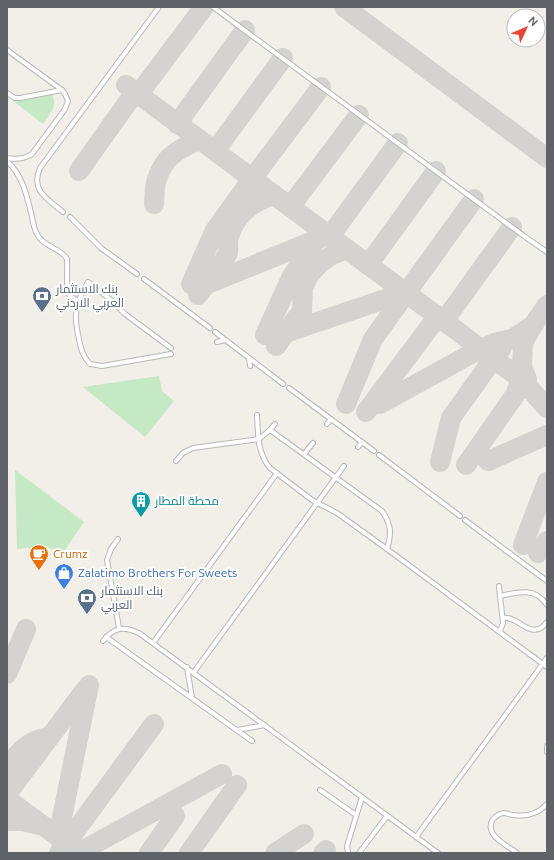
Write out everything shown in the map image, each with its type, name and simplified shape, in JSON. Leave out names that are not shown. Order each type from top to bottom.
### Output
[{"type":"lane","points":[[63,212],[43,195],[39,189],[37,175],[40,168],[159,7]]},
{"type":"lane","points":[[213,7],[547,252]]},
{"type":"lane","points":[[7,50],[62,90],[67,97],[67,105],[37,149],[27,158],[19,160],[7,158]]},
{"type":"lane","points":[[7,93],[15,98],[20,98],[62,90]]},
{"type":"lane","points":[[7,161],[20,177],[27,197],[35,230],[39,238],[67,259],[66,270],[68,292],[70,296],[79,301]]},
{"type":"lane","points":[[70,217],[102,248],[137,274]]},
{"type":"lane","points":[[144,279],[210,328]]},
{"type":"lane","points":[[171,348],[125,314],[113,302],[88,282],[79,301],[75,322],[82,352],[85,359],[90,364],[102,366],[171,354]]},
{"type":"lane","points":[[215,332],[283,384]]},
{"type":"lane","points":[[217,342],[225,340]]},
{"type":"lane","points":[[249,358],[250,366]]},
{"type":"lane","points":[[289,388],[374,451]]},
{"type":"lane","points":[[293,399],[297,394]]},
{"type":"lane","points":[[257,415],[261,455],[270,468],[317,503],[337,513],[500,631],[547,667]]},
{"type":"lane","points":[[327,424],[331,419]]},
{"type":"lane","points":[[176,461],[183,453],[193,448],[259,439],[275,424]]},
{"type":"lane","points":[[270,430],[382,511],[387,519],[390,529],[390,539],[387,549]]},
{"type":"lane","points":[[358,447],[362,442]]},
{"type":"lane","points":[[304,454],[313,443]]},
{"type":"lane","points":[[379,455],[460,516]]},
{"type":"lane","points":[[194,672],[344,466]]},
{"type":"lane","points":[[153,642],[277,473]]},
{"type":"lane","points":[[465,520],[547,581]]},
{"type":"lane","points":[[118,539],[111,549],[107,560],[119,628]]},
{"type":"lane","points":[[499,586],[503,618],[500,631]]},
{"type":"lane","points":[[500,596],[524,591],[532,592],[547,605]]},
{"type":"lane","points":[[503,618],[510,618],[531,630],[538,629],[544,626],[547,622]]},
{"type":"lane","points":[[252,742],[192,698],[104,639],[119,628],[129,628],[139,632],[438,853]]},
{"type":"lane","points":[[416,837],[547,658]]},
{"type":"lane","points":[[187,667],[192,698]]},
{"type":"lane","points":[[237,730],[265,725]]},
{"type":"lane","points":[[547,746],[547,752]]},
{"type":"lane","points":[[320,790],[356,815]]},
{"type":"lane","points":[[348,853],[347,846],[362,797]]},
{"type":"lane","points":[[517,853],[495,837],[490,831],[491,823],[496,816],[503,813],[523,816],[534,813],[547,804]]},
{"type":"lane","points":[[360,853],[387,816]]},
{"type":"green space","points":[[52,94],[54,98],[54,106],[43,124],[12,100]]},
{"type":"green space","points":[[159,376],[162,391],[174,401],[145,437],[83,387]]},
{"type":"green space","points":[[15,470],[84,522],[62,554],[45,546],[17,549]]},
{"type":"taxiway","points":[[138,95],[204,7]]},
{"type":"taxiway","points":[[344,7],[547,158]]},
{"type":"taxiway","points":[[177,124],[245,30]]},
{"type":"taxiway","points":[[215,151],[283,58]]},
{"type":"taxiway","points":[[126,85],[521,379],[547,408]]},
{"type":"taxiway","points":[[191,284],[215,230],[321,87]]},
{"type":"taxiway","points":[[79,171],[135,92]]},
{"type":"taxiway","points":[[290,207],[359,115]]},
{"type":"taxiway","points":[[154,204],[156,182],[164,164],[173,154],[199,140]]},
{"type":"taxiway","points":[[330,236],[398,143]]},
{"type":"taxiway","points":[[368,265],[436,171]]},
{"type":"taxiway","points":[[198,295],[226,256],[228,252],[228,239],[235,222],[240,215],[252,205],[274,195]]},
{"type":"taxiway","points":[[346,404],[373,339],[474,199]]},
{"type":"taxiway","points":[[444,321],[512,227]]},
{"type":"taxiway","points":[[210,283],[328,235]]},
{"type":"taxiway","points":[[265,335],[292,276],[317,239]]},
{"type":"taxiway","points":[[276,346],[302,311],[303,288],[309,275],[320,263],[332,255],[347,249]]},
{"type":"taxiway","points":[[285,333],[406,292]]},
{"type":"taxiway","points":[[527,379],[522,367],[523,343],[547,305]]},
{"type":"taxiway","points":[[366,412],[438,316]]},
{"type":"taxiway","points":[[380,404],[480,349],[497,342],[512,339],[533,325]]},
{"type":"taxiway","points":[[440,462],[451,418],[502,348]]},
{"type":"taxiway","points":[[466,465],[515,395],[521,379],[522,368]]},
{"type":"taxiway","points":[[488,461],[547,435]]},
{"type":"taxiway","points":[[523,545],[547,482]]},
{"type":"taxiway","points":[[538,553],[547,541]]},
{"type":"taxiway","points":[[7,674],[26,629]]},
{"type":"taxiway","points":[[58,837],[89,685]]},
{"type":"taxiway","points":[[7,794],[85,690]]},
{"type":"taxiway","points":[[59,853],[154,724]]},
{"type":"taxiway","points":[[7,774],[13,760],[23,749],[35,741],[49,737]]},
{"type":"taxiway","points":[[80,852],[222,774]]},
{"type":"taxiway","points":[[189,853],[237,785]]},
{"type":"taxiway","points":[[7,799],[68,844]]},
{"type":"taxiway","points":[[149,853],[175,816]]},
{"type":"taxiway","points":[[7,821],[23,821],[39,825]]},
{"type":"taxiway","points":[[275,853],[304,834]]},
{"type":"taxiway","points":[[323,853],[326,850]]},
{"type":"place","name":"بنك الاستثمار العربي الاردني","points":[[42,313]]},
{"type":"place","name":"محطة المطار","points":[[141,518]]},
{"type":"place","name":"Crumz","points":[[39,571]]},
{"type":"place","name":"Zalatimo Brothers For Sweets","points":[[64,590]]},
{"type":"place","name":"بنك الاستثمار العربي","points":[[87,615]]}]
